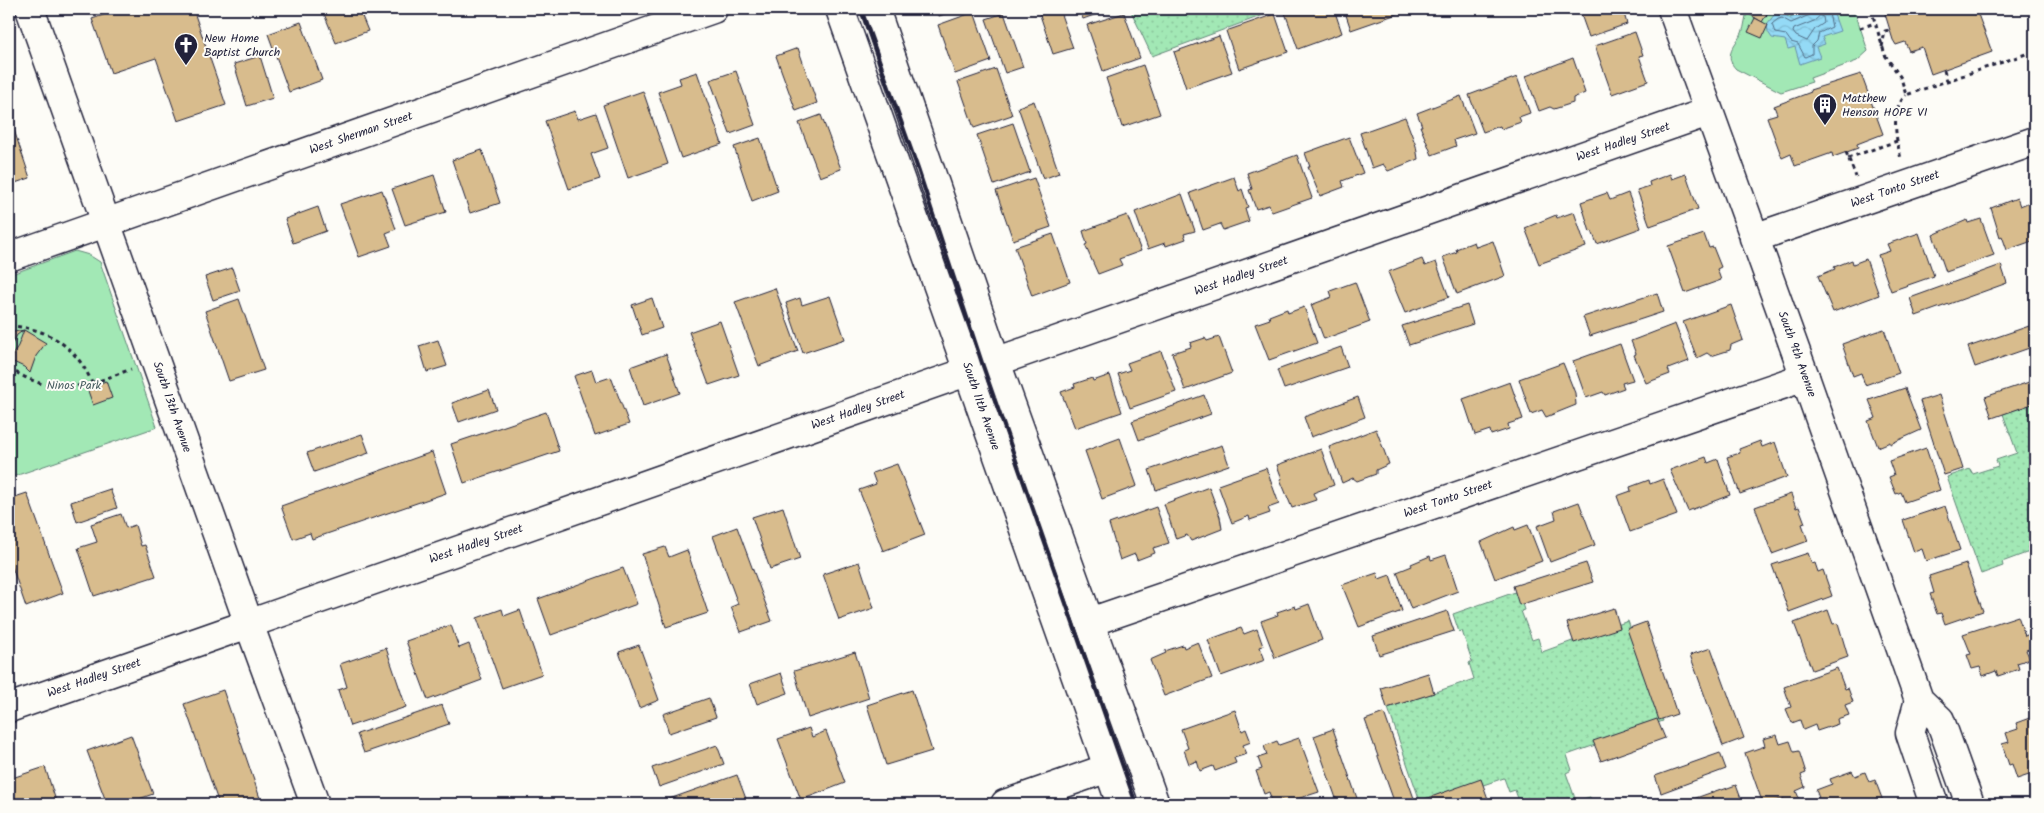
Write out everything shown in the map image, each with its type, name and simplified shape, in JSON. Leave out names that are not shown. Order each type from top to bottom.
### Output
[{"type":"street","name":"South 13th Avenue","points":[[30,9],[315,804]]},
{"type":"street","name":"West Sherman Street","points":[[9,257],[713,9]]},
{"type":"street","name":"South 11th Avenue","points":[[840,9],[1121,804]]},
{"type":"street","points":[[875,9],[996,362],[1155,804]]},
{"type":"street","name":"South 9th Avenue","points":[[1672,9],[1919,700],[1940,720],[1970,804]]},
{"type":"street","name":"West Hadley Street","points":[[9,708],[1708,112]]},
{"type":"street","name":"West Tonto Street","points":[[1754,238],[2035,141]]},
{"type":"street","name":"West Tonto Street","points":[[1090,622],[1805,377]]},
{"type":"street","points":[[1919,700],[1910,733],[1934,804]]},
{"type":"street","points":[[1005,804],[1108,768]]},
{"type":"path","points":[[1871,9],[1882,48],[1901,78],[1906,95]]},
{"type":"path","points":[[1860,28],[1875,23]]},
{"type":"path","points":[[1882,48],[1885,31],[1889,30]]},
{"type":"path","points":[[1902,162],[1897,141],[1896,110],[1900,101],[1906,95],[2026,54]]},
{"type":"path","points":[[1944,70],[1947,81]]},
{"type":"path","points":[[1848,158],[1897,141]]},
{"type":"path","points":[[1846,152],[1853,169]]},
{"type":"path","points":[[9,326],[38,330],[62,342],[82,363],[92,383]]},
{"type":"path","points":[[9,368],[44,386],[78,386],[92,383],[133,368]]},
{"type":"green space","points":[[1130,9],[1280,9],[1152,56]]},
{"type":"green space","points":[[1748,9],[1854,9],[1868,51],[1857,61],[1810,78],[1812,82],[1781,92],[1736,69],[1730,60],[1734,46],[1742,33]]},
{"type":"green space","name":"Ninos Park","points":[[75,251],[89,255],[100,262],[157,427],[9,478],[9,275]]},
{"type":"green space","points":[[2035,403],[2035,556],[2031,557],[2029,552],[2002,562],[2003,566],[1981,574],[1947,477],[1970,469],[1973,474],[1998,466],[1996,460],[2017,453],[2003,414]]},
{"type":"green space","points":[[1518,591],[1524,610],[1521,611],[1532,640],[1538,638],[1542,652],[1628,621],[1663,721],[1567,755],[1572,770],[1566,773],[1576,801],[1590,797],[1593,804],[1520,804],[1515,790],[1509,792],[1504,778],[1427,804],[1421,804],[1388,708],[1474,679],[1469,663],[1472,661],[1462,631],[1459,632],[1453,614]]},
{"type":"water","points":[[1816,9],[1832,9],[1840,31],[1822,37],[1825,44],[1816,47],[1820,57],[1800,64],[1795,47],[1788,49],[1785,40],[1772,38],[1768,32],[1767,24],[1775,14],[1783,13],[1790,18]]},
{"type":"building","name":"New Home Baptist Church","points":[[120,9],[193,9],[226,105],[178,121],[156,58],[111,73],[92,19]]},
{"type":"building","points":[[322,9],[359,9],[368,31],[336,43]]},
{"type":"building","points":[[936,9],[960,9],[939,16]]},
{"type":"building","points":[[1038,9],[1059,9],[1073,48],[1053,54]]},
{"type":"building","points":[[1079,9],[1111,9],[1083,19]]},
{"type":"building","points":[[1334,9],[1342,33],[1298,49],[1284,10]]},
{"type":"building","points":[[1344,9],[1399,9],[1400,13],[1351,30]]},
{"type":"building","points":[[1579,9],[1626,9],[1623,10],[1627,24],[1589,37]]},
{"type":"building","points":[[1752,9],[1770,9],[1762,22],[1749,14]]},
{"type":"building","points":[[1893,9],[1976,9],[1992,52],[1931,74],[1922,47],[1909,51],[1905,42],[1896,45],[1893,40],[1885,14]]},
{"type":"building","points":[[974,12],[991,61],[955,74],[938,25]]},
{"type":"building","points":[[1004,13],[1023,67],[1005,73],[986,19]]},
{"type":"building","points":[[1124,13],[1140,58],[1103,71],[1087,25]]},
{"type":"building","points":[[1275,14],[1288,52],[1239,69],[1226,31]]},
{"type":"building","points":[[1755,18],[1768,25],[1762,38],[1748,32]]},
{"type":"building","points":[[301,22],[322,80],[289,92],[268,34]]},
{"type":"building","points":[[1635,32],[1643,55],[1639,56],[1648,81],[1612,94],[1595,46]]},
{"type":"building","points":[[1219,36],[1232,72],[1186,88],[1174,52]]},
{"type":"building","points":[[798,48],[817,103],[796,111],[776,56]]},
{"type":"building","points":[[260,56],[273,98],[247,106],[234,64]]},
{"type":"building","points":[[1573,58],[1585,93],[1573,98],[1573,103],[1539,111],[1526,76]]},
{"type":"building","points":[[1143,65],[1160,114],[1122,127],[1106,78]]},
{"type":"building","points":[[996,69],[1012,115],[974,128],[958,82]]},
{"type":"building","points":[[736,71],[755,125],[730,134],[710,80]]},
{"type":"building","points":[[697,72],[722,144],[681,158],[658,92],[681,84],[679,78]]},
{"type":"building","name":"Matthew Henson HOPE VI","points":[[1861,74],[1883,134],[1857,144],[1858,148],[1833,157],[1832,153],[1795,166],[1791,154],[1782,158],[1767,117],[1777,114],[1774,106],[1811,92],[1810,90]]},
{"type":"building","points":[[1517,77],[1530,113],[1519,117],[1521,122],[1501,129],[1500,126],[1483,132],[1469,95]]},
{"type":"building","points":[[643,91],[668,164],[628,178],[603,105]]},
{"type":"building","points":[[1461,96],[1475,133],[1454,140],[1456,146],[1432,155],[1420,126],[1422,126],[1417,113]]},
{"type":"building","points":[[1034,101],[1059,173],[1043,179],[1018,107]]},
{"type":"building","points":[[575,111],[578,119],[596,113],[608,148],[591,154],[600,179],[569,189],[545,121]]},
{"type":"building","points":[[821,115],[841,169],[820,177],[799,123]]},
{"type":"building","points":[[1405,117],[1416,146],[1418,159],[1388,171],[1383,164],[1372,168],[1360,133]]},
{"type":"building","points":[[1013,123],[1030,172],[994,185],[977,135]]},
{"type":"building","points":[[13,127],[30,178],[9,185],[9,128]]},
{"type":"building","points":[[1349,137],[1363,173],[1342,181],[1344,187],[1320,196],[1308,167],[1310,167],[1305,153]]},
{"type":"building","points":[[760,138],[778,191],[752,201],[734,147]]},
{"type":"building","points":[[482,150],[500,203],[470,213],[452,160]]},
{"type":"building","points":[[1297,155],[1312,198],[1272,212],[1269,205],[1256,209],[1249,190],[1252,189],[1247,173]]},
{"type":"building","points":[[1670,174],[1672,179],[1686,174],[1698,209],[1650,226],[1637,190],[1650,186],[1649,182]]},
{"type":"building","points":[[434,175],[446,212],[405,225],[392,189]]},
{"type":"building","points":[[1234,177],[1239,191],[1242,189],[1248,207],[1245,208],[1249,221],[1223,230],[1220,224],[1203,230],[1190,193]]},
{"type":"building","points":[[1034,178],[1051,227],[1013,240],[996,191]]},
{"type":"building","points":[[382,190],[396,229],[386,233],[391,246],[359,257],[340,204]]},
{"type":"building","points":[[1607,193],[1610,200],[1628,193],[1641,228],[1597,244],[1592,231],[1590,232],[1581,202]]},
{"type":"building","points":[[1182,194],[1195,231],[1184,234],[1186,239],[1166,246],[1165,243],[1148,249],[1135,212]]},
{"type":"building","points":[[2017,198],[2020,206],[2035,200],[2035,240],[2007,250],[2002,236],[2000,237],[1991,208]]},
{"type":"building","points":[[318,207],[326,231],[293,243],[285,219]]},
{"type":"building","points":[[1574,212],[1586,247],[1539,264],[1525,228],[1556,215],[1557,218]]},
{"type":"building","points":[[1127,215],[1141,251],[1119,259],[1122,265],[1098,274],[1085,245],[1087,244],[1083,231]]},
{"type":"building","points":[[1981,219],[1994,255],[1946,272],[1933,235],[1967,220],[1968,223]]},
{"type":"building","points":[[1919,233],[1934,276],[1891,291],[1878,255],[1890,251],[1887,244]]},
{"type":"building","points":[[1053,234],[1070,282],[1032,296],[1015,247]]},
{"type":"building","points":[[1704,234],[1709,248],[1713,247],[1721,267],[1717,269],[1721,280],[1685,293],[1668,246]]},
{"type":"building","points":[[1493,241],[1505,276],[1457,294],[1443,257],[1457,252],[1456,249],[1474,242],[1476,247]]},
{"type":"building","points":[[1422,259],[1425,266],[1436,262],[1449,297],[1405,313],[1388,272]]},
{"type":"building","points":[[1866,259],[1879,295],[1833,312],[1818,276],[1852,260],[1853,264]]},
{"type":"building","points":[[2001,265],[2007,283],[1916,316],[1910,298]]},
{"type":"building","points":[[232,268],[240,291],[213,300],[205,277]]},
{"type":"building","points":[[1355,282],[1370,322],[1324,339],[1311,305],[1332,297],[1330,291]]},
{"type":"building","points":[[775,288],[798,351],[759,366],[735,302]]},
{"type":"building","points":[[1657,293],[1663,312],[1590,336],[1583,317]]},
{"type":"building","points":[[830,296],[845,339],[803,353],[786,303],[800,298],[802,305]]},
{"type":"building","points":[[652,298],[662,328],[642,335],[632,305]]},
{"type":"building","points":[[239,299],[264,370],[229,381],[205,311]]},
{"type":"building","points":[[1467,305],[1473,324],[1409,345],[1402,326]]},
{"type":"building","points":[[1731,305],[1743,340],[1731,345],[1730,350],[1711,356],[1707,353],[1697,358],[1683,322]]},
{"type":"building","points":[[1304,307],[1317,343],[1269,360],[1255,324],[1270,319],[1269,316],[1287,309],[1288,313]]},
{"type":"building","points":[[720,321],[739,375],[709,385],[689,332]]},
{"type":"building","points":[[1675,324],[1689,361],[1668,369],[1670,374],[1646,383],[1634,355],[1636,354],[1631,341]]},
{"type":"building","points":[[2035,324],[2035,346],[1975,367],[1968,347]]},
{"type":"building","points":[[1884,329],[1899,373],[1865,385],[1861,373],[1853,376],[1842,344]]},
{"type":"building","points":[[24,330],[17,335],[9,350],[9,333]]},
{"type":"building","points":[[24,330],[46,343],[36,356],[30,373],[24,367],[9,360],[18,346]]},
{"type":"building","points":[[1219,337],[1232,373],[1185,390],[1172,353],[1191,347],[1190,343],[1205,338],[1207,341]]},
{"type":"building","points":[[438,340],[447,366],[427,372],[419,346]]},
{"type":"building","points":[[1620,344],[1633,380],[1622,383],[1624,388],[1605,395],[1603,392],[1586,398],[1573,361]]},
{"type":"building","points":[[1341,347],[1348,367],[1284,389],[1277,370]]},
{"type":"building","points":[[1161,351],[1176,392],[1130,408],[1118,374],[1130,370],[1127,363]]},
{"type":"building","points":[[666,354],[680,393],[643,406],[630,367]]},
{"type":"building","points":[[1563,363],[1575,393],[1576,405],[1546,417],[1542,410],[1531,414],[1519,379]]},
{"type":"building","points":[[592,370],[596,382],[611,377],[629,424],[595,436],[574,376]]},
{"type":"building","points":[[1110,375],[1122,412],[1075,428],[1061,392],[1075,387],[1074,384],[1092,378],[1093,381]]},
{"type":"building","points":[[2035,380],[2035,403],[1992,418],[1985,397]]},
{"type":"building","points":[[106,381],[112,398],[93,405],[87,388]]},
{"type":"building","points":[[1510,382],[1523,419],[1508,424],[1509,429],[1491,435],[1490,430],[1475,435],[1463,399]]},
{"type":"building","points":[[1905,388],[1921,430],[1890,444],[1890,442],[1878,447],[1868,421],[1876,418],[1869,400]]},
{"type":"building","points":[[489,390],[496,409],[459,422],[452,403]]},
{"type":"building","points":[[1204,395],[1211,414],[1139,440],[1132,421]]},
{"type":"building","points":[[1939,395],[1963,469],[1944,475],[1920,401]]},
{"type":"building","points":[[1358,397],[1365,417],[1311,437],[1304,417]]},
{"type":"building","points":[[546,412],[559,451],[464,483],[451,444]]},
{"type":"building","points":[[1376,429],[1389,464],[1376,470],[1376,474],[1357,481],[1353,478],[1342,483],[1329,447]]},
{"type":"building","points":[[362,434],[369,453],[314,472],[307,453]]},
{"type":"building","points":[[1120,438],[1137,486],[1102,499],[1085,451]]},
{"type":"building","points":[[1760,441],[1762,447],[1775,442],[1787,477],[1740,494],[1727,457],[1740,453],[1739,449]]},
{"type":"building","points":[[1222,445],[1229,465],[1156,490],[1149,470]]},
{"type":"building","points":[[1926,448],[1940,490],[1905,502],[1901,492],[1896,494],[1889,477],[1894,475],[1889,461]]},
{"type":"building","points":[[1321,449],[1334,485],[1313,493],[1316,500],[1292,508],[1280,479],[1282,479],[1277,465]]},
{"type":"building","points":[[432,452],[446,493],[312,539],[310,533],[293,539],[281,506]]},
{"type":"building","points":[[1706,457],[1708,463],[1718,459],[1730,495],[1688,511],[1670,470]]},
{"type":"building","points":[[897,464],[925,535],[883,551],[859,490],[876,484],[872,473]]},
{"type":"building","points":[[1266,468],[1279,504],[1268,508],[1270,513],[1250,520],[1249,516],[1232,523],[1218,485]]},
{"type":"building","points":[[1663,479],[1677,515],[1630,532],[1617,496],[1631,491],[1630,487],[1649,480],[1650,484]]},
{"type":"building","points":[[1209,487],[1220,517],[1222,529],[1191,541],[1187,535],[1176,539],[1164,504]]},
{"type":"building","points":[[110,489],[117,508],[77,522],[71,502]]},
{"type":"building","points":[[27,493],[63,593],[26,607],[9,558],[9,499]]},
{"type":"building","points":[[1791,494],[1796,508],[1799,507],[1805,523],[1802,524],[1808,541],[1772,554],[1755,507]]},
{"type":"building","points":[[1579,502],[1595,545],[1550,562],[1537,526],[1556,519],[1554,511]]},
{"type":"building","points":[[1945,506],[1960,550],[1926,561],[1922,549],[1914,552],[1903,520]]},
{"type":"building","points":[[783,507],[800,559],[770,569],[752,517]]},
{"type":"building","points":[[1156,507],[1169,543],[1153,548],[1155,553],[1137,560],[1135,554],[1120,560],[1109,524]]},
{"type":"building","points":[[121,514],[126,528],[135,525],[141,546],[145,545],[156,576],[94,596],[78,548],[97,542],[91,524]]},
{"type":"building","points":[[1528,525],[1542,561],[1495,579],[1481,542],[1514,527],[1515,530]]},
{"type":"building","points":[[737,527],[772,621],[741,632],[731,607],[738,604],[713,536]]},
{"type":"building","points":[[665,547],[669,557],[687,550],[708,613],[666,627],[642,554]]},
{"type":"building","points":[[1808,553],[1812,564],[1815,563],[1818,572],[1823,570],[1832,596],[1789,612],[1772,565]]},
{"type":"building","points":[[1446,555],[1458,591],[1411,609],[1397,572],[1430,556],[1431,560]]},
{"type":"building","points":[[859,562],[874,608],[839,620],[823,574]]},
{"type":"building","points":[[1586,563],[1593,582],[1519,605],[1513,586]]},
{"type":"building","points":[[1966,564],[1983,611],[1945,624],[1941,613],[1937,614],[1930,594],[1934,593],[1929,576]]},
{"type":"building","points":[[623,568],[637,604],[551,635],[538,599]]},
{"type":"building","points":[[1377,573],[1379,579],[1390,575],[1402,611],[1359,627],[1342,585]]},
{"type":"building","points":[[1309,604],[1322,640],[1275,658],[1261,621],[1278,615],[1277,612],[1295,606],[1296,609]]},
{"type":"building","points":[[1614,608],[1620,628],[1574,643],[1567,623]]},
{"type":"building","points":[[502,609],[504,616],[520,610],[542,674],[502,688],[477,618]]},
{"type":"building","points":[[1828,610],[1833,624],[1838,623],[1848,657],[1812,670],[1794,623]]},
{"type":"building","points":[[1447,611],[1454,631],[1379,655],[1373,636]]},
{"type":"building","points":[[2018,616],[2025,636],[2029,634],[2034,647],[2026,650],[2030,659],[2017,663],[2019,669],[1998,676],[1996,671],[1983,676],[1980,667],[1972,669],[1967,655],[1971,654],[1963,634]]},
{"type":"building","points":[[1646,622],[1677,714],[1659,720],[1627,629]]},
{"type":"building","points":[[451,625],[459,648],[469,644],[482,680],[428,700],[406,641]]},
{"type":"building","points":[[1241,628],[1244,634],[1257,629],[1263,646],[1260,647],[1265,660],[1221,676],[1208,640]]},
{"type":"building","points":[[1198,642],[1212,678],[1164,696],[1150,660],[1166,653],[1165,651],[1183,645],[1184,648]]},
{"type":"building","points":[[639,645],[659,700],[639,708],[619,652]]},
{"type":"building","points":[[386,648],[406,707],[350,726],[338,690],[347,687],[340,664]]},
{"type":"building","points":[[1711,648],[1744,738],[1723,746],[1690,655]]},
{"type":"building","points":[[855,652],[869,698],[808,718],[794,671]]},
{"type":"building","points":[[1837,668],[1845,689],[1848,688],[1853,702],[1845,705],[1849,715],[1837,719],[1838,724],[1817,731],[1815,725],[1803,730],[1800,720],[1792,723],[1786,709],[1791,707],[1784,687]]},
{"type":"building","points":[[781,673],[788,693],[757,704],[750,684]]},
{"type":"building","points":[[1428,673],[1434,693],[1387,708],[1381,688]]},
{"type":"building","points":[[223,690],[262,804],[219,804],[184,704]]},
{"type":"building","points":[[912,690],[932,751],[886,765],[867,705]]},
{"type":"building","points":[[709,698],[716,717],[669,733],[663,714]]},
{"type":"building","points":[[442,705],[449,724],[364,753],[357,734]]},
{"type":"building","points":[[1235,710],[1242,731],[1246,729],[1251,742],[1243,745],[1247,754],[1234,758],[1236,763],[1215,771],[1213,766],[1200,771],[1197,761],[1189,764],[1184,750],[1188,748],[1181,729]]},
{"type":"building","points":[[1384,713],[1416,804],[1395,804],[1365,720]]},
{"type":"building","points":[[2035,716],[2035,773],[2017,779],[2012,764],[2009,765],[2002,744],[2009,742],[2006,733],[2018,729],[2016,723]]},
{"type":"building","points":[[1657,719],[1665,738],[1601,761],[1593,741]]},
{"type":"building","points":[[809,728],[812,737],[826,731],[845,783],[801,800],[778,739]]},
{"type":"building","points":[[1333,729],[1359,804],[1338,804],[1314,736]]},
{"type":"building","points":[[131,735],[153,794],[125,804],[107,804],[87,751]]},
{"type":"building","points":[[1777,735],[1780,744],[1790,741],[1794,752],[1799,751],[1806,773],[1801,775],[1805,787],[1796,791],[1799,798],[1786,803],[1784,799],[1763,804],[1745,753],[1765,746],[1763,739]]},
{"type":"building","points":[[1299,738],[1319,792],[1297,799],[1299,803],[1296,804],[1284,804],[1282,800],[1273,804],[1269,792],[1264,794],[1256,771],[1262,769],[1258,758],[1267,755],[1264,746],[1277,741],[1279,745]]},
{"type":"building","points":[[717,745],[724,764],[659,787],[652,768]]},
{"type":"building","points":[[1720,753],[1726,769],[1661,793],[1655,776]]},
{"type":"building","points":[[45,767],[57,804],[9,804],[9,779]]},
{"type":"building","points":[[1852,771],[1855,776],[1865,772],[1869,782],[1875,780],[1883,801],[1881,801],[1882,804],[1810,804],[1809,801],[1819,798],[1816,790],[1832,784],[1830,779]]},
{"type":"building","points":[[737,775],[748,804],[655,804]]},
{"type":"building","points":[[1481,779],[1488,799],[1473,804],[1418,804],[1417,802]]},
{"type":"building","points":[[1736,785],[1743,804],[1682,803],[1721,789]]},
{"type":"railway","points":[[861,9],[918,169],[983,366],[1136,804]]},
{"type":"place","name":"New Home Baptist Church","points":[[186,66]]},
{"type":"place","name":"Matthew Henson HOPE VI","points":[[1825,126]]}]
